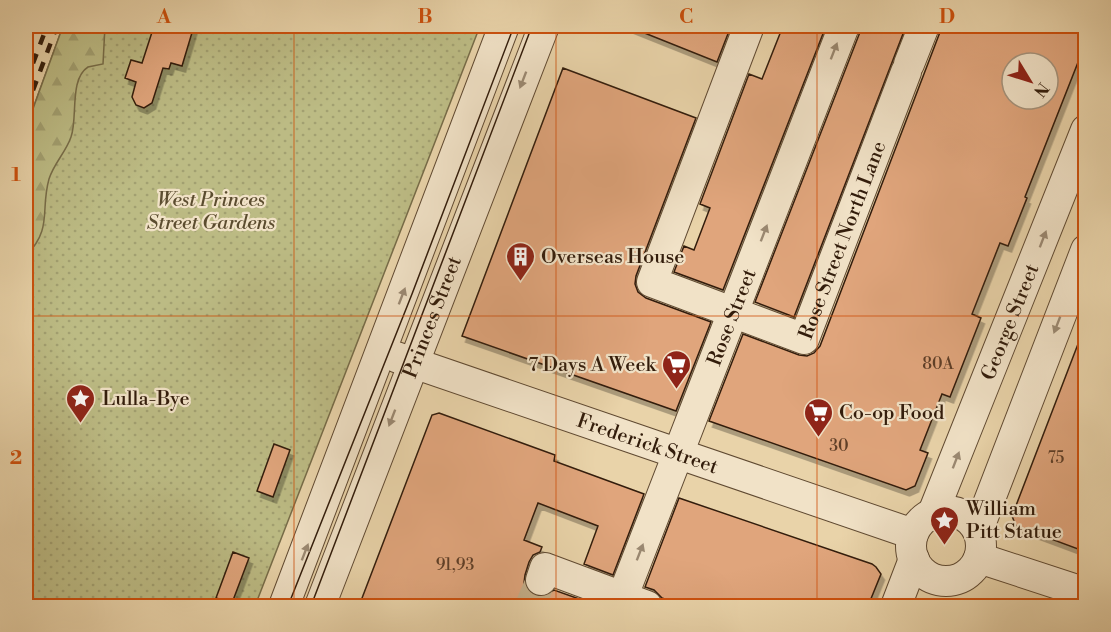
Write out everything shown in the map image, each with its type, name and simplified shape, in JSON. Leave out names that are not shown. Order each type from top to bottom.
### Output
[{"type":"street","name":"Princes Street","points":[[284,606],[504,26]]},
{"type":"street","name":"Princes Street","points":[[320,606],[544,26]]},
{"type":"street","points":[[733,313],[652,282],[749,26]]},
{"type":"street","name":"Rose Street","points":[[630,603],[678,455],[844,26]]},
{"type":"street","name":"Rose Street North Lane","points":[[733,313],[804,339],[924,26]]},
{"type":"street","name":"George Street","points":[[896,606],[920,536],[1086,130]]},
{"type":"street","points":[[1086,250],[978,544],[970,572],[951,593],[944,581],[931,578],[921,570],[920,536],[948,511],[955,512],[968,518],[978,544],[1086,594]]},
{"type":"street","name":"Frederick Street","points":[[382,351],[678,455],[920,536]]},
{"type":"street","points":[[541,580],[545,568],[630,603]]},
{"type":"green space","name":"West Princes Street Gardens","points":[[63,26],[480,26],[255,606],[26,606],[26,128]]},
{"type":"green space","points":[[63,26],[105,26],[103,64],[88,67],[78,80],[71,137],[49,179],[40,237],[26,256],[26,128]]},
{"type":"building","points":[[154,26],[194,26],[182,66],[171,63],[169,69],[163,68],[152,103],[144,108],[136,105],[132,97],[136,82],[125,78],[131,60],[142,63]]},
{"type":"building","points":[[627,26],[731,26],[717,62]]},
{"type":"building","points":[[783,26],[826,26],[723,290],[674,272],[684,246],[694,250],[710,208],[700,204],[749,74],[762,79]]},
{"type":"building","points":[[861,26],[906,26],[794,317],[755,302]]},
{"type":"building","points":[[941,26],[1086,26],[1086,42],[1060,108],[1060,51],[1000,51],[1000,111],[1059,111],[1008,246],[1000,243],[972,314],[981,318],[950,397],[942,394],[920,450],[928,453],[915,486],[906,490],[709,421],[743,334],[799,355],[807,356],[814,353],[820,346]]},
{"type":"building","points":[[563,68],[696,118],[636,276],[635,284],[638,292],[646,298],[711,322],[676,411],[462,336]]},
{"type":"building","points":[[1083,331],[1086,331],[1086,552],[1016,526],[1012,516]]},
{"type":"building","points":[[439,413],[555,455],[554,461],[644,494],[613,575],[584,564],[598,526],[538,503],[524,540],[542,547],[529,562],[524,583],[528,591],[535,596],[544,597],[554,590],[599,606],[359,606],[432,415]]},
{"type":"building","points":[[274,444],[290,450],[273,497],[257,491]]},
{"type":"building","points":[[679,498],[872,564],[881,574],[868,606],[683,606],[662,598],[654,590],[645,587]]},
{"type":"building","points":[[233,552],[249,558],[232,603],[216,598]]},
{"type":"tunnel","points":[[530,606],[541,580]]},
{"type":"tram line","points":[[288,606],[412,294],[514,26]]},
{"type":"tram line","points":[[311,606],[532,26]]},
{"type":"railway","points":[[26,40],[31,26]]},
{"type":"railway","points":[[26,82],[47,26]]},
{"type":"railway","points":[[26,109],[57,26]]},
{"type":"place","name":"Overseas House","points":[[520,282]]},
{"type":"place","name":"7 Days A Week","points":[[677,390]]},
{"type":"place","name":"Lulla-Bye","points":[[81,424]]},
{"type":"place","name":"Co-op Food","points":[[818,438]]},
{"type":"place","name":"William Pitt Statue","points":[[945,546]]}]
